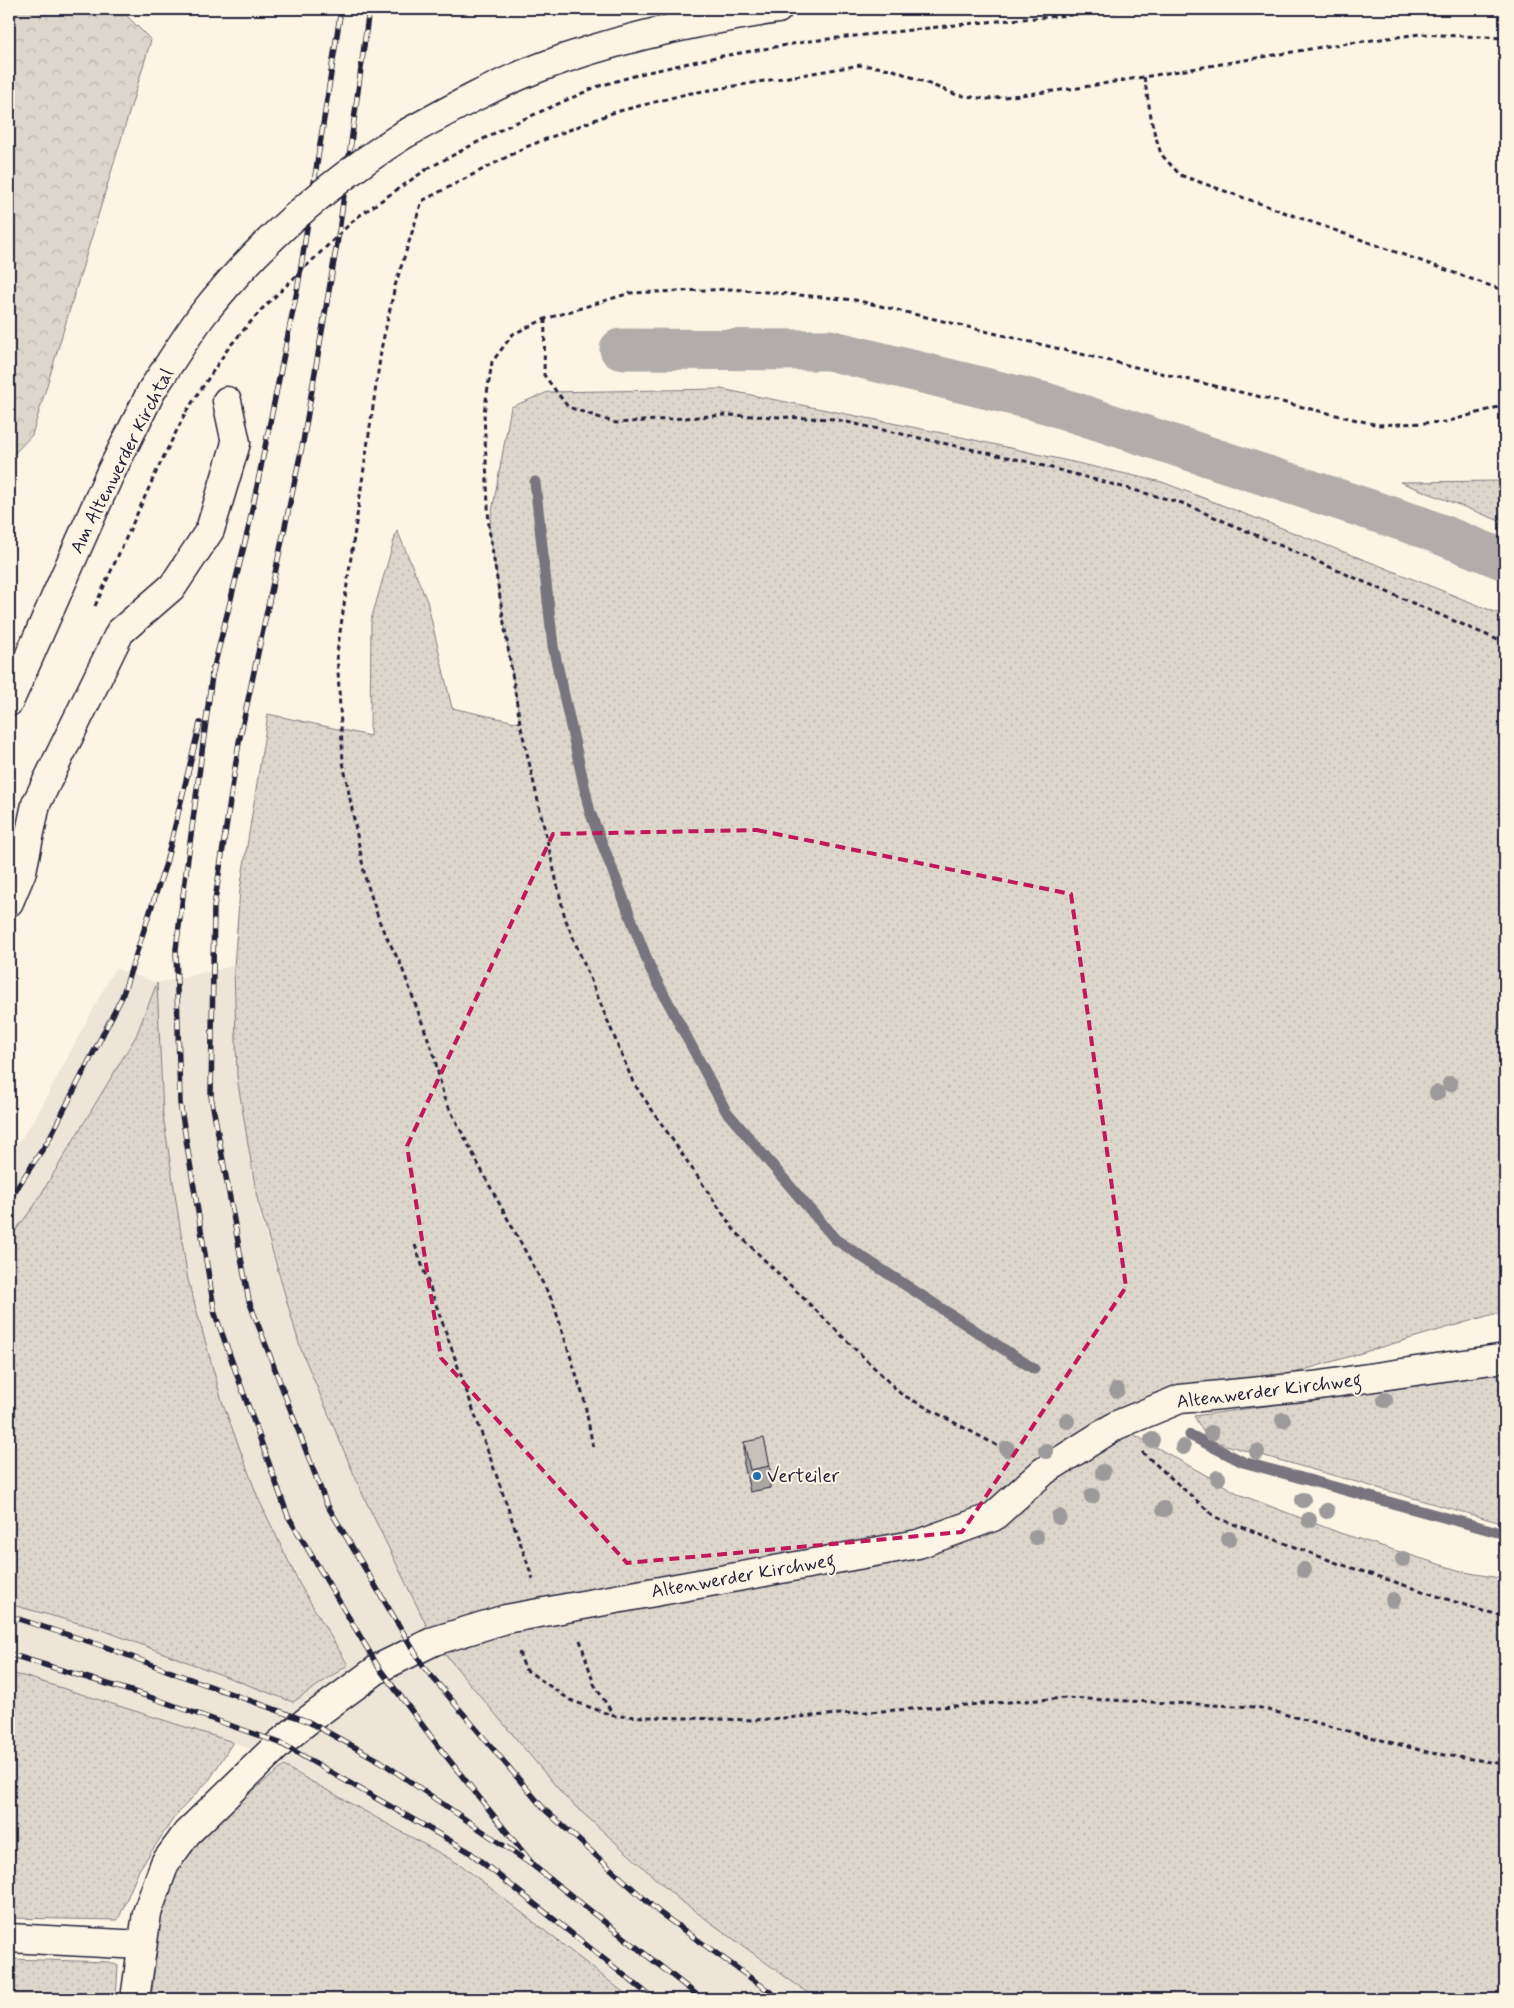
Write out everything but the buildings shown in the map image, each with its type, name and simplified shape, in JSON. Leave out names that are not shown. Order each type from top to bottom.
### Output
[{"type":"street","name":"Am Altenwerder Kirchtal","points":[[9,702],[110,476],[152,390],[203,315],[243,267],[293,218],[334,183],[405,134],[482,93],[540,68],[593,49],[740,15],[778,9]]},
{"type":"street","points":[[9,902],[22,870],[36,804],[120,632],[173,586],[210,530],[236,443],[227,401]]},
{"type":"street","name":"Altenwerder Kirchweg","points":[[135,1999],[147,1913],[166,1863],[187,1834],[280,1743],[307,1721],[379,1668],[434,1640],[506,1619],[918,1544],[993,1517],[1044,1471],[1117,1425],[1180,1398],[1313,1386],[1505,1358]]},
{"type":"street","points":[[9,1938],[142,1945]]},
{"type":"path","points":[[91,614],[158,468],[186,412],[229,347],[261,310],[356,218],[427,169],[506,127],[596,87],[644,73],[711,58],[820,40],[975,23],[1140,9]]},
{"type":"path","points":[[593,1448],[584,1399],[553,1302],[444,1098],[430,1046],[401,965],[381,926],[365,877],[342,762],[337,653],[382,345],[395,286],[422,201],[526,147],[612,113],[686,94],[860,65],[892,69],[957,95],[987,99],[1078,88],[1334,45],[1420,34],[1505,38]]},
{"type":"path","points":[[1144,77],[1153,128],[1161,154],[1180,175],[1505,291]]},
{"type":"path","points":[[1044,1471],[901,1394],[734,1230],[633,1082],[565,918],[520,723],[489,529],[484,413],[492,362],[513,334],[545,319],[630,293],[732,289],[855,300],[1378,425],[1446,422],[1505,405]]},
{"type":"path","points":[[545,319],[544,375],[568,407],[576,410],[616,423],[725,415],[832,419],[1029,462],[1182,503],[1505,643]]},
{"type":"path","points":[[415,1245],[528,1568],[559,1610],[594,1684],[614,1716]]},
{"type":"path","points":[[1117,1425],[1180,1487],[1215,1516],[1337,1563],[1483,1611],[1505,1616]]},
{"type":"path","points":[[506,1619],[525,1668],[570,1700],[614,1716],[755,1720],[1066,1698],[1257,1706],[1431,1753],[1505,1764]]},
{"type":"highlighted area","points":[[757,830],[1071,894],[1126,1287],[962,1532],[627,1563],[441,1358],[407,1146],[553,834]]},
{"type":"shaded area","points":[[234,966],[237,1077],[258,1208],[300,1347],[361,1491],[434,1640],[565,1797],[677,1898],[816,1999],[632,1999],[461,1865],[269,1757],[233,1742],[9,1673],[9,1604],[100,1629],[293,1702],[348,1665],[300,1585],[258,1498],[222,1401],[188,1280],[163,1115],[157,985],[136,1036],[34,1206],[9,1239],[9,1156],[36,1117],[115,968],[157,983]]},
{"type":"green space","points":[[9,9],[120,9],[151,40],[32,435],[9,459]]},
{"type":"green space","points":[[721,389],[952,435],[1162,482],[1505,616],[1505,1312],[1117,1425],[1241,1495],[1340,1533],[1464,1572],[1505,1579],[1505,1999],[816,1999],[677,1898],[565,1797],[434,1641],[361,1491],[300,1347],[257,1198],[237,1077],[234,966],[240,890],[268,714],[370,736],[371,620],[397,530],[427,601],[452,708],[520,723],[489,528],[511,407],[548,392]]},
{"type":"green space","points":[[1505,481],[1505,523],[1400,482]]},
{"type":"green space","points":[[157,983],[163,1115],[188,1280],[222,1401],[258,1498],[300,1585],[348,1665],[293,1702],[100,1629],[9,1604],[9,1239],[34,1206],[136,1036]]},
{"type":"green space","points":[[1505,1373],[1505,1524],[1208,1440],[1194,1416]]},
{"type":"green space","points":[[9,1673],[233,1742],[210,1779],[175,1816],[139,1870],[118,1920],[9,1918]]},
{"type":"green space","points":[[284,1766],[461,1865],[632,1999],[151,1999],[160,1921],[173,1869],[231,1808]]},
{"type":"green space","points":[[9,1959],[110,1962],[118,1966],[116,1999],[9,1999]]},
{"type":"waterway","points":[[620,349],[829,350],[1046,403],[1422,527],[1505,560]]},
{"type":"waterway","points":[[535,482],[553,646],[590,812],[651,970],[726,1111],[835,1239],[1034,1369]]},
{"type":"waterway","points":[[1190,1435],[1243,1462],[1505,1534]]},
{"type":"railway","points":[[212,675],[248,530],[298,286],[341,9]]},
{"type":"railway","points":[[369,9],[339,232],[303,442],[239,742],[214,907],[211,1096],[249,1301],[326,1503],[423,1666],[544,1809],[660,1913],[780,1999]]},
{"type":"railway","points":[[213,668],[176,949],[180,1103],[215,1314],[288,1516],[379,1668],[442,1751],[535,1867]]},
{"type":"railway","points":[[9,1200],[48,1141],[122,997],[166,863],[200,723]]},
{"type":"railway","points":[[9,1616],[103,1646],[307,1721],[380,1761],[535,1867],[702,1999]]},
{"type":"railway","points":[[9,1654],[147,1696],[280,1743],[468,1851],[654,1999]]},
{"type":"place","name":"Verteiler","points":[[757,1476]]}]
